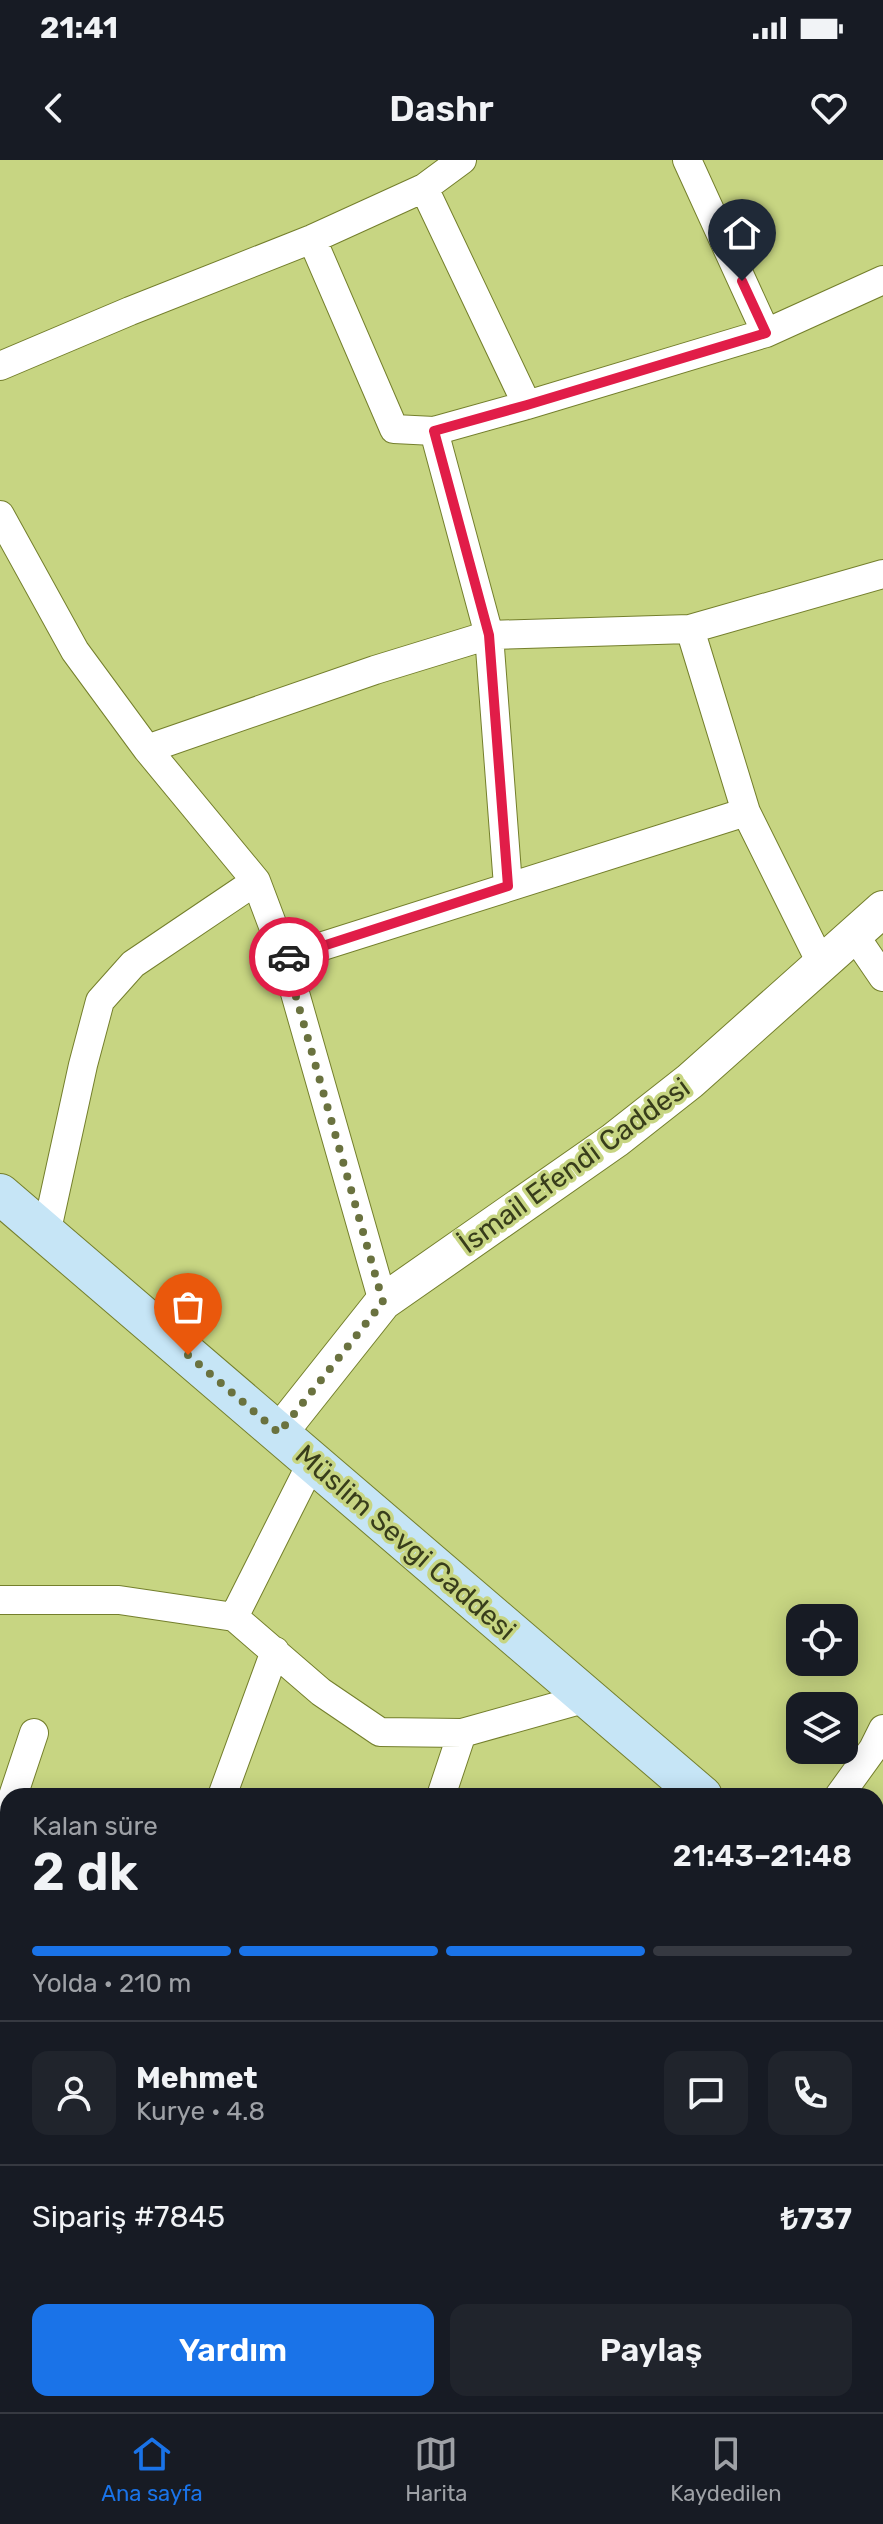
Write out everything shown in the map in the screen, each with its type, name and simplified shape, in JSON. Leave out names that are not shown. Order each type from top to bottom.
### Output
[{"type":"main road","name":"Müslim Sevgi Caddesi","points":[[0,1194],[693,1788]]},
{"type":"street","points":[[0,366],[312,239],[424,188],[462,160]]},
{"type":"street","points":[[687,160],[766,333]]},
{"type":"street","points":[[424,188],[527,405]]},
{"type":"street","points":[[312,239],[394,429],[434,431],[766,333],[883,280]]},
{"type":"street","points":[[434,431],[489,635],[508,886]]},
{"type":"street","points":[[1,520],[75,651],[147,749],[256,881],[285,958],[383,1302]]},
{"type":"street","points":[[147,749],[375,670],[489,635],[690,629],[883,574]]},
{"type":"street","points":[[690,629],[746,812],[822,965]]},
{"type":"street","points":[[285,958],[746,812]]},
{"type":"street","points":[[46,1234],[100,1001],[133,964],[256,881]]},
{"type":"street","name":"İsmail Efendi Caddesi","points":[[279,1433],[383,1302],[615,1140],[690,1081],[883,909]]},
{"type":"street","points":[[855,936],[883,977]]},
{"type":"street","points":[[234,1617],[312,1462]]},
{"type":"street","points":[[0,1600],[119,1600],[234,1617],[321,1692],[380,1732],[462,1733],[587,1698]]},
{"type":"street","points":[[225,1788],[275,1651]]},
{"type":"street","points":[[16,1788],[34,1733]]},
{"type":"street","points":[[444,1788],[462,1733]]},
{"type":"street","points":[[845,1788],[880,1744]]},
{"type":"way so far","points":[[188,1355],[279,1433],[383,1302],[285,958],[289,957]]},
{"type":"route","points":[[289,957],[508,886],[489,635],[434,431],[766,333],[742,281]]}]
